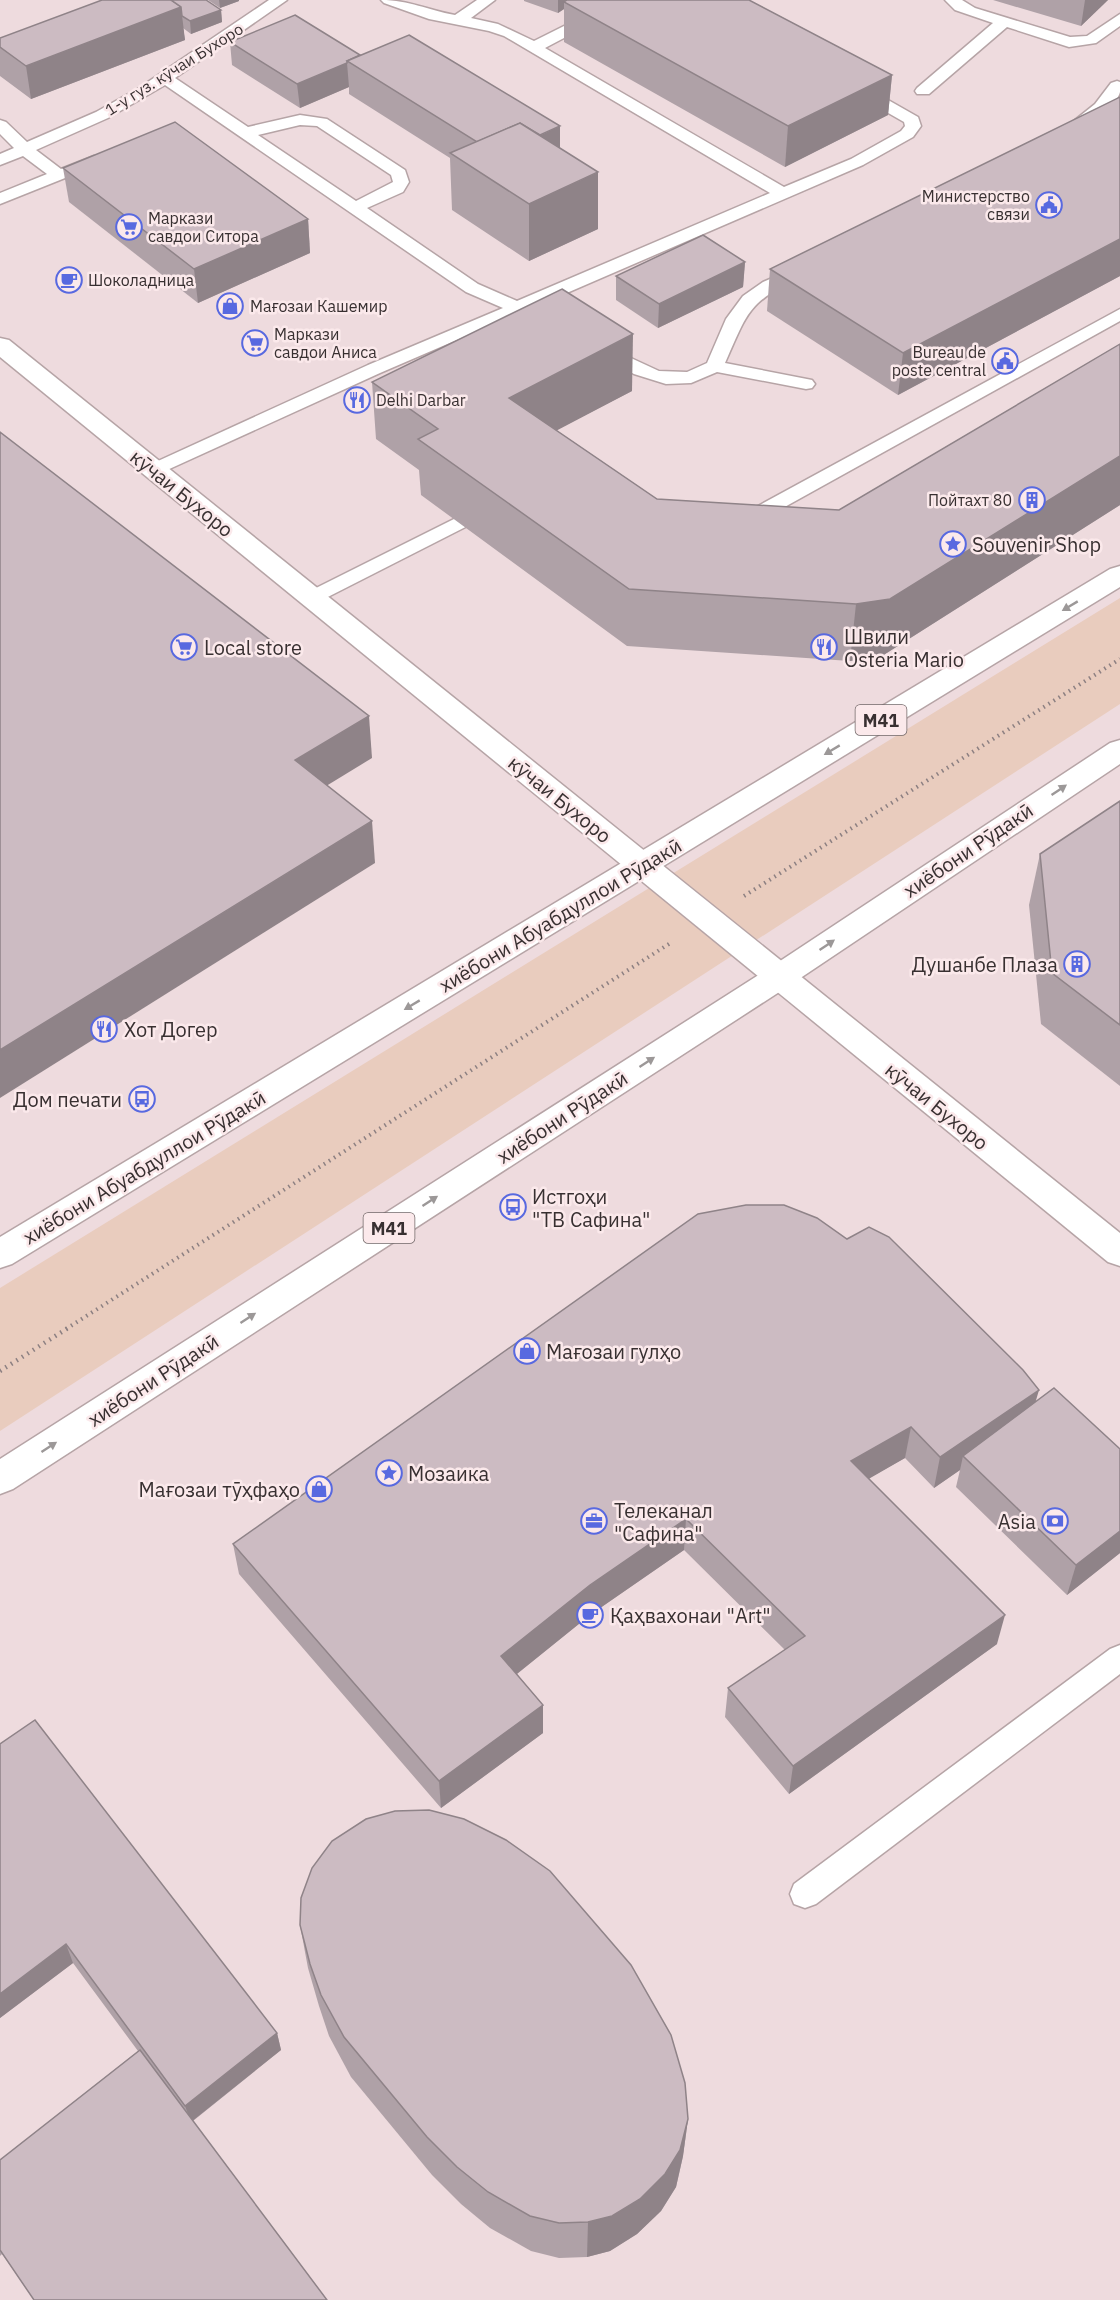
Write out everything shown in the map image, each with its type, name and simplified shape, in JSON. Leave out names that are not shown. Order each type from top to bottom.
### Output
[{"type":"main road","name":"кӯчаи Бухоро","points":[[4,353],[154,471],[1120,1252]]},
{"type":"main road","name":"хиёбони Абуабдуллои Рӯдакӣ","points":[[0,1254],[1120,575]]},
{"type":"main road","name":"хиёбони Рӯдакӣ","points":[[0,1478],[778,977],[1120,750]]},
{"type":"lane","name":"1-у гуз. кӯчаи Бухоро","points":[[0,160],[102,115],[165,78],[279,0]]},
{"type":"lane","points":[[389,0],[434,16],[502,29],[784,194]]},
{"type":"lane","points":[[457,21],[488,0]]},
{"type":"lane","points":[[535,47],[628,0]]},
{"type":"lane","points":[[953,0],[960,7],[970,11],[1058,40],[1082,42],[1100,35],[1120,20]]},
{"type":"lane","points":[[923,91],[1004,22]]},
{"type":"lane","points":[[165,78],[472,288],[568,330]]},
{"type":"lane","points":[[154,471],[308,399],[880,151],[898,141],[913,126],[912,120],[904,114],[843,82]]},
{"type":"lane","points":[[1062,136],[1101,107],[1119,84]]},
{"type":"lane","points":[[244,133],[290,122],[321,122],[399,173],[401,182],[397,188],[354,208]]},
{"type":"lane","points":[[0,125],[25,150],[59,175]]},
{"type":"lane","points":[[0,199],[110,155]]},
{"type":"lane","points":[[714,366],[735,318],[750,299],[814,264]]},
{"type":"lane","points":[[726,519],[752,516],[765,510],[1120,314]]},
{"type":"lane","points":[[586,340],[636,368],[666,378],[688,378],[714,366],[806,384]]},
{"type":"lane","points":[[311,598],[502,501]]},
{"type":"lane","points":[[805,1894],[1120,1658]]},
{"type":"path","points":[[0,1371],[707,919],[1120,659]]},
{"type":"shaded area","points":[[1120,598],[1120,704],[0,1431],[0,1288]]},
{"type":"building","points":[[102,0],[171,0],[181,7],[26,66],[0,47],[0,38]]},
{"type":"building","points":[[171,0],[206,0],[221,10],[190,21],[182,16],[181,7]]},
{"type":"building","points":[[567,0],[749,0],[892,75],[788,126],[564,2]]},
{"type":"building","points":[[295,15],[360,55],[347,63],[297,84],[230,42]]},
{"type":"building","points":[[409,35],[560,126],[540,135],[520,123],[477,142],[347,61]]},
{"type":"building","name":"Министерство связи","points":[[1120,97],[1120,239],[903,353],[770,269]]},
{"type":"building","points":[[175,122],[308,219],[194,269],[63,168]]},
{"type":"building","points":[[520,123],[598,172],[529,204],[450,153]]},
{"type":"building","points":[[703,235],[745,262],[659,304],[616,276]]},
{"type":"building","points":[[562,289],[633,334],[509,398],[657,499],[839,510],[1120,344],[1120,456],[890,599],[856,604],[629,589],[418,439],[438,429],[372,382]]},
{"type":"building","points":[[0,432],[369,716],[295,760],[372,821],[0,1050]]},
{"type":"building","name":"Душанбе Плаза","points":[[1120,801],[1120,1025],[1052,973],[1040,854]]},
{"type":"building","name":"Телеканал \"Сафина\"","points":[[746,1205],[784,1205],[817,1218],[847,1239],[869,1227],[889,1237],[1023,1370],[1039,1390],[940,1457],[911,1427],[851,1461],[1005,1615],[793,1766],[728,1688],[805,1636],[686,1519],[590,1585],[501,1656],[543,1705],[439,1781],[233,1544],[698,1214]]},
{"type":"building","name":"Asia","points":[[1054,1388],[1120,1449],[1120,1531],[1076,1565],[963,1456]]},
{"type":"building","points":[[35,1720],[277,2033],[185,2106],[66,1944],[0,1994],[0,1744]]},
{"type":"building","points":[[429,1810],[464,1819],[506,1840],[550,1871],[631,1965],[671,2035],[685,2083],[688,2119],[680,2150],[665,2174],[640,2199],[612,2216],[588,2222],[559,2223],[530,2216],[488,2192],[457,2167],[427,2137],[344,2037],[321,1995],[300,1925],[301,1898],[312,1868],[332,1841],[366,1819],[395,1811]]},
{"type":"building","points":[[140,2050],[327,2300],[34,2300],[0,2250],[0,2160]]},
{"type":"place","name":"Министерство связи","points":[[1049,205]]},
{"type":"place","name":"Маркази савдои Ситора","points":[[129,227]]},
{"type":"place","name":"Шоколадница","points":[[69,280]]},
{"type":"place","name":"Мағозаи Кашемир","points":[[230,306]]},
{"type":"place","name":"Маркази савдои Аниса","points":[[255,343]]},
{"type":"place","name":"Bureau de poste central","points":[[1005,361]]},
{"type":"place","name":"Delhi Darbar","points":[[357,400]]},
{"type":"place","name":"Пойтахт 80","points":[[1032,500]]},
{"type":"place","name":"Souvenir Shop","points":[[953,544]]},
{"type":"place","name":"Local store","points":[[184,647]]},
{"type":"place","name":"Швили Osteria Mario","points":[[824,647]]},
{"type":"place","name":"Душанбе Плаза","points":[[1077,964]]},
{"type":"place","name":"Хот Догер","points":[[104,1029]]},
{"type":"place","name":"Дом печати","points":[[142,1099]]},
{"type":"place","name":"Истгоҳи \"ТВ Сафина\"","points":[[513,1207]]},
{"type":"place","name":"Мағозаи гулҳо","points":[[527,1351]]},
{"type":"place","name":"Мозаика","points":[[389,1473]]},
{"type":"place","name":"Мағозаи тӯҳфаҳо","points":[[319,1489]]},
{"type":"place","name":"Телеканал \"Сафина\"","points":[[594,1521]]},
{"type":"place","name":"Asia","points":[[1055,1521]]},
{"type":"place","name":"Қаҳвахонаи \"Art\"","points":[[590,1615]]}]
